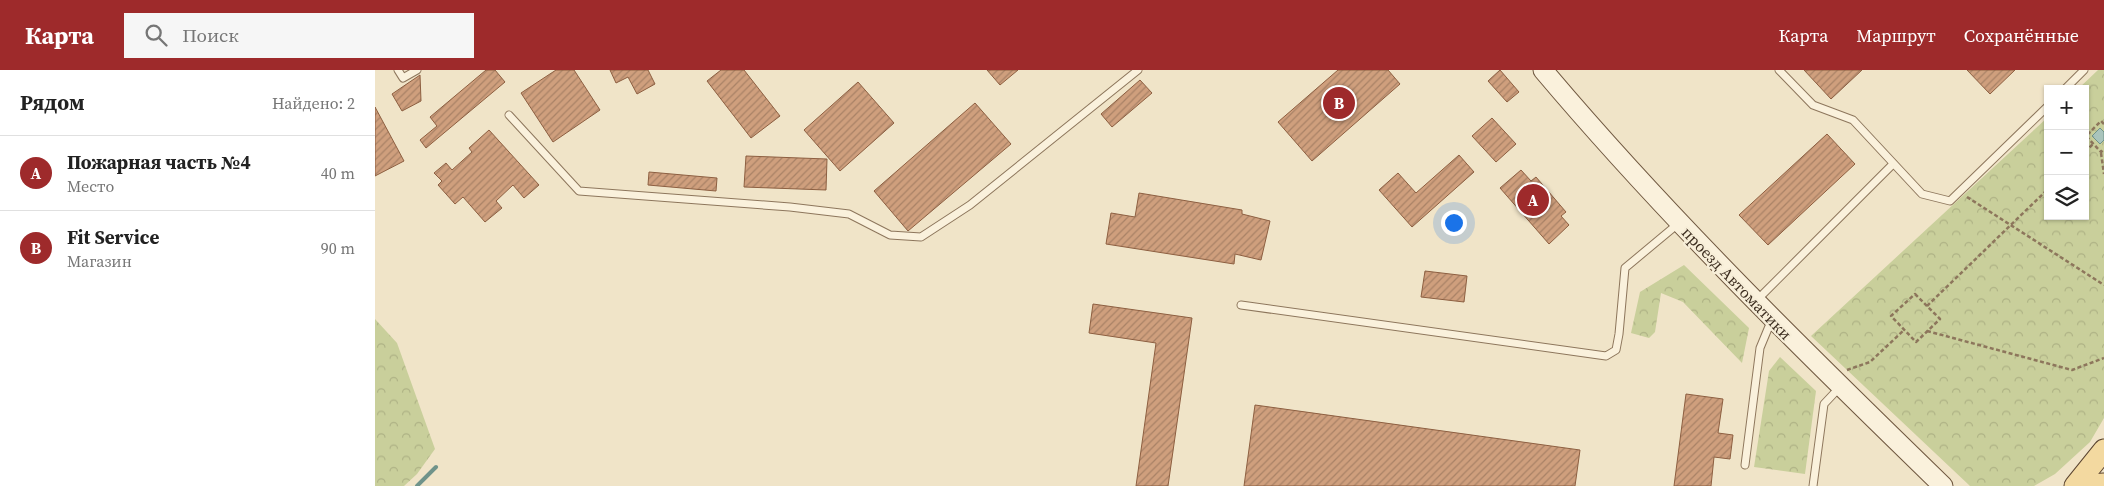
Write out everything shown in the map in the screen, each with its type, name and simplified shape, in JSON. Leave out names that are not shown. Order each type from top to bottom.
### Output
[{"type":"main road","name":"проезд Автоматики","points":[[1543,70],[1679,223],[1834,381],[1943,486]]},
{"type":"main road","points":[[2076,486],[2104,450]]},
{"type":"main road","points":[[2076,486],[2104,484]]},
{"type":"lane","points":[[398,70],[403,78],[417,70]]},
{"type":"lane","points":[[509,115],[579,191],[790,207],[849,214],[890,235],[921,237],[970,204],[1138,70]]},
{"type":"lane","points":[[1779,70],[1813,105],[1853,120],[1922,194],[1950,201],[2044,110]]},
{"type":"lane","points":[[2069,85],[2084,70]]},
{"type":"lane","points":[[1755,302],[1893,164]]},
{"type":"lane","points":[[1241,305],[1606,356],[1616,350],[1625,268],[1679,223]]},
{"type":"lane","points":[[1745,465],[1760,348],[1772,319]]},
{"type":"lane","points":[[1813,486],[1824,404],[1834,381]]},
{"type":"path","points":[[2104,124],[2101,121],[2086,136],[2103,151],[2104,174]]},
{"type":"path","points":[[2089,148],[2093,144]]},
{"type":"path","points":[[1959,192],[2104,285]]},
{"type":"path","points":[[1927,306],[2044,193]]},
{"type":"path","points":[[1915,294],[1927,306],[1939,319],[1916,342],[1891,316],[1915,294]]},
{"type":"path","points":[[1834,381],[1870,362],[1904,330]]},
{"type":"path","points":[[1927,331],[2072,370],[2104,358]]},
{"type":"green space","points":[[2098,70],[2104,70],[2104,418],[2090,442],[2055,474],[2034,486],[1970,486],[1811,336],[2044,121],[2044,220],[2089,220],[2089,85],[2082,85]]},
{"type":"green space","points":[[1684,265],[1749,328],[1742,363],[1683,302],[1661,293],[1655,332],[1649,338],[1631,333],[1640,292]]},
{"type":"green space","points":[[375,319],[397,343],[435,449],[417,474],[404,486],[375,486]]},
{"type":"green space","points":[[1780,357],[1816,391],[1805,474],[1754,467],[1769,371]]},
{"type":"water","points":[[2100,128],[2104,132],[2104,140],[2100,144],[2092,136]]},
{"type":"building","points":[[486,70],[495,70],[505,82],[426,148],[420,140],[437,126],[430,117]]},
{"type":"building","points":[[556,70],[574,70],[600,110],[553,142],[521,93]]},
{"type":"building","points":[[610,70],[648,70],[655,84],[637,94],[628,77],[616,83]]},
{"type":"building","points":[[721,70],[744,70],[780,116],[751,138],[707,81]]},
{"type":"building","points":[[987,70],[1018,70],[1000,85]]},
{"type":"building","points":[[1338,70],[1388,70],[1400,84],[1312,161],[1278,122]]},
{"type":"building","points":[[1500,70],[1519,92],[1507,102],[1488,81]]},
{"type":"building","points":[[1804,70],[1862,70],[1831,99]]},
{"type":"building","points":[[1967,70],[2015,70],[1990,94]]},
{"type":"building","points":[[420,75],[421,101],[402,111],[392,94]]},
{"type":"building","points":[[1140,80],[1152,93],[1112,127],[1101,114]]},
{"type":"building","points":[[858,82],[894,123],[840,171],[804,130]]},
{"type":"building","points":[[975,103],[1011,144],[908,231],[874,191]]},
{"type":"building","points":[[375,107],[404,161],[375,176]]},
{"type":"building","points":[[1492,118],[1516,144],[1496,162],[1472,136]]},
{"type":"building","points":[[489,130],[539,185],[524,198],[513,185],[496,201],[502,208],[485,222],[463,197],[455,204],[438,185],[442,181],[434,173],[446,163],[452,170],[472,152],[469,148]]},
{"type":"building","points":[[1827,134],[1855,164],[1768,245],[1739,215]]},
{"type":"building","points":[[1459,155],[1474,172],[1412,227],[1379,190],[1398,173],[1416,193]]},
{"type":"building","points":[[746,156],[827,159],[826,190],[744,187]]},
{"type":"building","points":[[1521,170],[1531,181],[1536,177],[1566,212],[1561,216],[1569,225],[1549,244],[1500,188]]},
{"type":"building","points":[[649,172],[717,178],[716,191],[648,185]]},
{"type":"building","points":[[1139,193],[1242,210],[1242,214],[1270,221],[1261,260],[1235,254],[1234,264],[1106,244],[1111,213],[1135,217]]},
{"type":"building","points":[[1425,271],[1467,276],[1464,302],[1421,297]]},
{"type":"building","points":[[1093,304],[1192,318],[1168,486],[1136,486],[1156,343],[1089,333]]},
{"type":"building","points":[[1686,394],[1723,399],[1718,433],[1733,435],[1730,459],[1714,457],[1711,486],[1674,486]]},
{"type":"building","points":[[1255,405],[1580,450],[1575,486],[1244,486]]},
{"type":"waterway","points":[[417,486],[436,467]]},
{"type":"place","name":"Fit Service","points":[[1339,103]]},
{"type":"place","name":"Пожарная часть №4","points":[[1533,200]]}]
